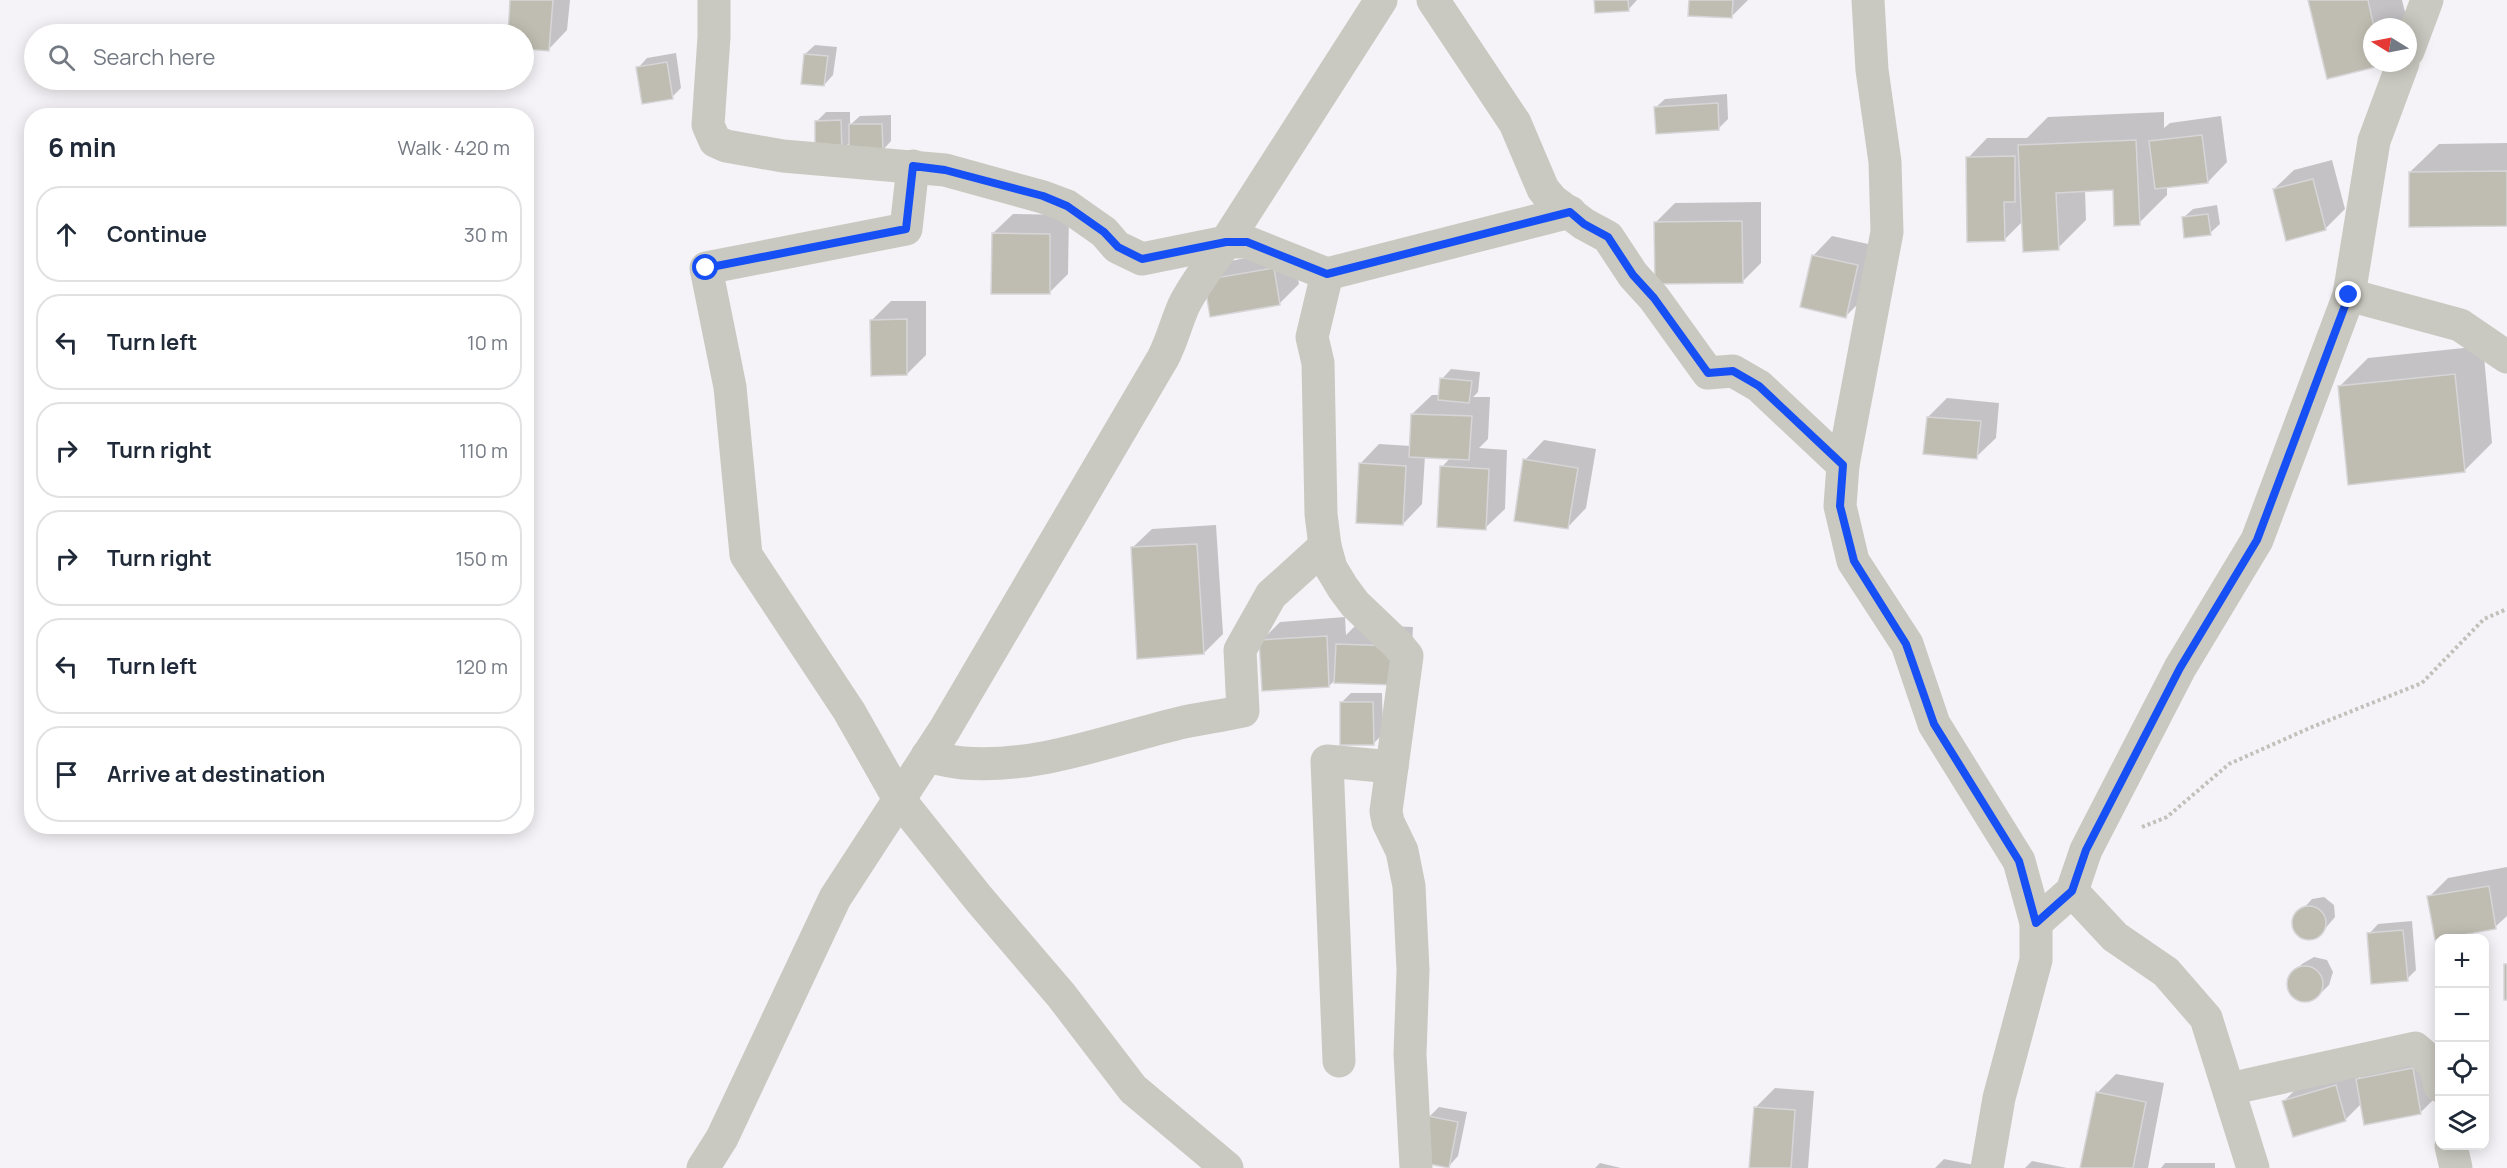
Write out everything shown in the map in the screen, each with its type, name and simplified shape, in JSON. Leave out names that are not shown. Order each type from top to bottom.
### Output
[{"type":"street","points":[[714,0],[708,125],[715,141],[737,149],[783,156],[945,170],[1043,196],[1067,206],[1104,232],[1118,247],[1142,259],[1226,242],[1247,242],[1327,274],[1570,212]]},
{"type":"street","points":[[703,1168],[722,1138],[831,905],[927,756],[1163,358],[1190,296],[1381,0]]},
{"type":"street","points":[[1432,0],[1515,123],[1543,189],[1552,200],[1584,224],[1608,237],[1633,275],[1654,298],[1708,373],[1733,371],[1759,386],[1843,465]]},
{"type":"street","points":[[1868,0],[1872,70],[1885,162],[1887,232],[1843,465],[1840,506],[1854,561],[1906,644],[1934,724],[2019,861],[2036,923],[2036,960],[2000,1098],[1987,1168]]},
{"type":"street","points":[[2417,27],[2427,0]]},
{"type":"street","points":[[2036,923],[2072,891],[2086,850],[2180,668],[2257,540],[2349,295],[2374,141],[2400,72]]},
{"type":"street","points":[[913,166],[906,229],[706,268],[730,387],[746,555],[849,711],[899,799],[979,899],[1061,995],[1133,1089],[1227,1168]]},
{"type":"street","points":[[1327,274],[1312,337],[1318,363],[1321,514],[1325,546],[1331,568],[1343,588],[1355,604],[1407,656],[1386,812],[1388,822],[1402,851],[1409,886],[1413,970],[1410,1066],[1416,1168]]},
{"type":"street","points":[[2349,295],[2460,325],[2507,357]]},
{"type":"street","points":[[927,756],[962,763],[997,763],[1036,759],[1066,754],[1180,723],[1243,711],[1240,650],[1271,595],[1325,546]]},
{"type":"street","points":[[1339,1061],[1328,761],[1392,766]]},
{"type":"street","points":[[2072,891],[2115,937],[2166,972],[2206,1018],[2253,1168]]},
{"type":"street","points":[[2229,1089],[2415,1048],[2435,1065]]},
{"type":"street","points":[[2452,1150],[2456,1168]]},
{"type":"path","points":[[2086,850],[2167,817],[2229,764],[2422,682],[2484,619],[2507,609]]},
{"type":"building","points":[[510,0],[553,0],[549,51],[534,50],[534,24],[509,24]]},
{"type":"building","points":[[1594,0],[1628,0],[1629,11],[1595,13]]},
{"type":"building","points":[[1689,0],[1733,0],[1732,18],[1688,16]]},
{"type":"building","points":[[2308,0],[2368,0],[2372,18],[2363,18],[2363,70],[2327,79]]},
{"type":"building","points":[[804,54],[828,56],[824,86],[801,84]]},
{"type":"building","points":[[667,62],[673,99],[642,104],[636,67]]},
{"type":"building","points":[[1718,103],[1719,130],[1656,134],[1654,107]]},
{"type":"building","points":[[841,120],[842,153],[815,153],[815,121]]},
{"type":"building","points":[[849,124],[882,124],[883,152],[849,152]]},
{"type":"building","points":[[2202,135],[2208,183],[2155,189],[2149,141]]},
{"type":"building","points":[[2136,140],[2140,225],[2114,226],[2113,190],[2056,193],[2059,250],[2023,252],[2018,145]]},
{"type":"building","points":[[2015,156],[2015,202],[2004,202],[2005,241],[1967,242],[1966,157]]},
{"type":"building","points":[[2507,171],[2507,226],[2409,227],[2409,172]]},
{"type":"building","points":[[2313,179],[2326,230],[2286,241],[2273,189]]},
{"type":"building","points":[[2208,214],[2211,235],[2184,238],[2182,217]]},
{"type":"building","points":[[1742,221],[1743,283],[1655,284],[1654,222]]},
{"type":"building","points":[[992,233],[1050,234],[1050,294],[991,294]]},
{"type":"building","points":[[1812,255],[1858,265],[1846,318],[1800,307]]},
{"type":"building","points":[[1274,268],[1280,305],[1210,317],[1204,280]]},
{"type":"building","points":[[907,319],[907,375],[871,376],[870,320]]},
{"type":"building","points":[[2455,374],[2465,472],[2348,485],[2338,386]]},
{"type":"building","points":[[1440,378],[1472,381],[1469,403],[1438,400]]},
{"type":"building","points":[[1411,414],[1472,416],[1469,460],[1409,457]]},
{"type":"building","points":[[1927,417],[1981,421],[1977,459],[1923,454]]},
{"type":"building","points":[[1523,459],[1578,468],[1568,529],[1514,521]]},
{"type":"building","points":[[1359,463],[1406,466],[1403,525],[1356,523]]},
{"type":"building","points":[[1440,466],[1489,469],[1486,530],[1437,527]]},
{"type":"building","points":[[1197,544],[1204,654],[1137,659],[1131,547]]},
{"type":"building","points":[[1327,636],[1329,687],[1262,691],[1259,640]]},
{"type":"building","points":[[1336,644],[1394,646],[1393,685],[1334,683]]},
{"type":"building","points":[[1340,702],[1373,702],[1374,745],[1340,745]]},
{"type":"building","points":[[2489,886],[2496,929],[2468,934],[2435,934],[2435,940],[2427,896]]},
{"type":"building","points":[[2309,906],[2321,911],[2326,923],[2321,935],[2309,940],[2297,935],[2292,923],[2297,911]]},
{"type":"building","points":[[2403,930],[2408,981],[2371,984],[2367,933]]},
{"type":"building","points":[[2504,964],[2507,964],[2507,1000],[2504,1000]]},
{"type":"building","points":[[2305,966],[2318,971],[2323,984],[2318,997],[2305,1002],[2292,997],[2287,984],[2292,971]]},
{"type":"building","points":[[2413,1068],[2421,1114],[2364,1125],[2356,1079]]},
{"type":"building","points":[[2336,1085],[2346,1121],[2293,1137],[2282,1101]]},
{"type":"building","points":[[2096,1092],[2146,1102],[2133,1168],[2080,1168]]},
{"type":"building","points":[[1754,1107],[1795,1110],[1791,1168],[1749,1168]]},
{"type":"building","points":[[1428,1116],[1458,1122],[1449,1168],[1419,1162]]},
{"type":"route","points":[[706,268],[906,229],[913,166],[945,170],[1043,196],[1067,206],[1086,218],[1118,247],[1142,259],[1226,242],[1247,242],[1327,274],[1570,212],[1584,224],[1608,237],[1633,275],[1654,298],[1708,373],[1733,371],[1759,386],[1843,465],[1840,506],[1854,561],[1906,644],[1934,724],[2019,861],[2036,923],[2072,891],[2086,850],[2180,668],[2257,540],[2349,295]]}]
